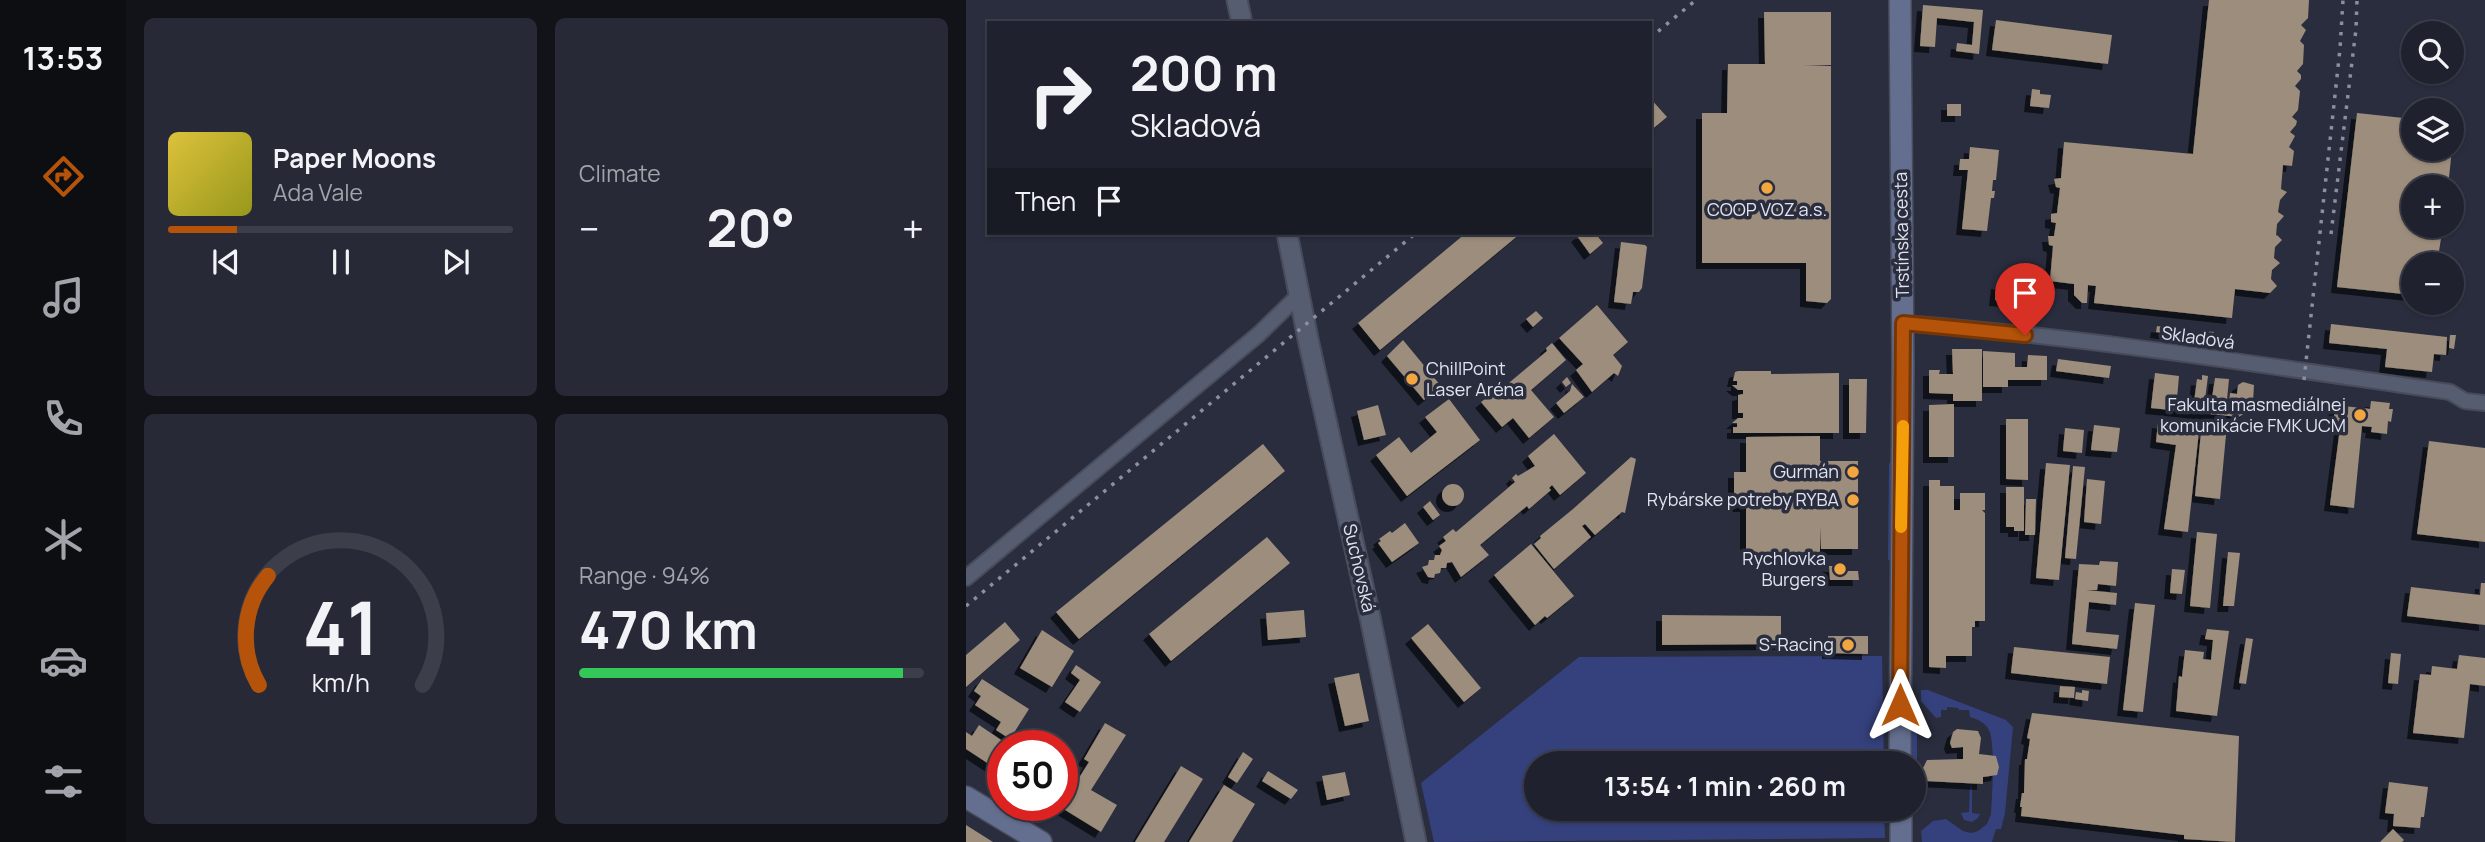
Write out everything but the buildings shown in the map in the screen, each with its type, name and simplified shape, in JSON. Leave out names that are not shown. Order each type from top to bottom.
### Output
[{"type":"main road","name":"Trstínska cesta","points":[[1900,0],[1903,323],[1900,751]]},
{"type":"main road","points":[[966,797],[1041,842]]},
{"type":"main road","points":[[1901,821],[1901,842]]},
{"type":"street","points":[[1237,0],[1242,21]]},
{"type":"street","name":"Suchovská","points":[[1287,235],[1416,842]]},
{"type":"street","points":[[966,578],[1259,334],[1300,294]]},
{"type":"street","name":"Skladová","points":[[1903,323],[2025,335],[2450,392],[2465,401],[2485,403]]},
{"type":"shaded area","points":[[1893,458],[1893,561],[1888,560],[1889,464]]},
{"type":"shaded area","points":[[1882,656],[1884,751],[1524,751],[1524,821],[1884,821],[1885,838],[1434,842],[1421,783],[1579,657]]},
{"type":"shaded area","points":[[1921,690],[1928,690],[2006,720],[2013,727],[2005,813],[2001,829],[1996,829],[1992,842],[1922,842],[1921,831],[1933,821],[1946,819],[1963,831],[1971,833],[1987,824],[1991,814],[1993,775],[1999,767],[1996,756],[1993,756],[1991,736],[1983,723],[1970,717],[1969,710],[1958,708],[1947,707],[1947,710],[1941,710],[1941,717],[1936,718],[1921,701]]},
{"type":"shaded area","points":[[1914,728],[1917,729],[1917,751],[1909,751],[1910,733]]},
{"type":"shaded area","points":[[1970,785],[1972,813],[1980,814],[1972,822],[1964,820],[1961,813],[1969,812]]},
{"type":"railway","points":[[1652,36],[1696,0]]},
{"type":"railway","points":[[2304,380],[2343,0]]},
{"type":"railway","points":[[2331,234],[2356,29],[2357,0]]},
{"type":"railway","points":[[966,606],[1414,235]]},
{"type":"slow traffic","points":[[1901,527],[1903,426]]},
{"type":"place","name":"COOP VOZ a.s.","points":[[1767,188]]},
{"type":"place","name":"ChillPoint Laser Aréna","points":[[1412,379]]},
{"type":"place","name":"Fakulta masmediálnej komunikácie FMK UCM","points":[[2360,415]]},
{"type":"place","name":"Gurmán","points":[[1853,472]]},
{"type":"place","name":"Rybárske potreby RYBA","points":[[1853,500]]},
{"type":"place","name":"Rychlovka Burgers","points":[[1840,569]]},
{"type":"place","name":"S-Racing","points":[[1848,645]]},
{"type":"route","points":[[1900,705],[1903,323],[2025,335]]}]
